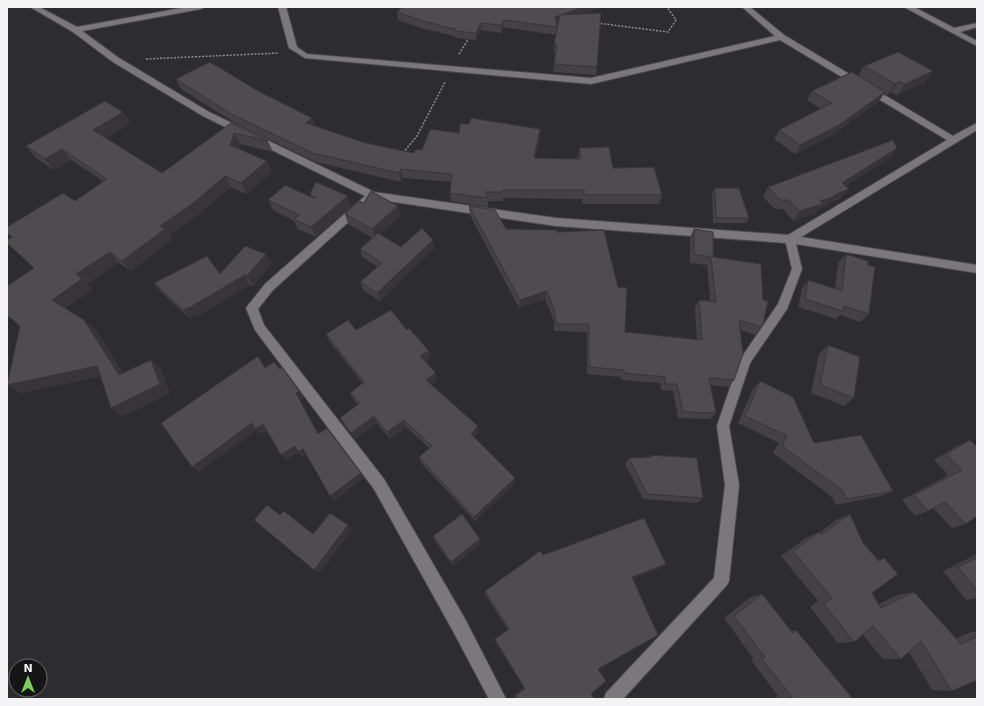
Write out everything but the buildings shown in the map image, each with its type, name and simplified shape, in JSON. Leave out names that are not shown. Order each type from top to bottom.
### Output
[{"type":"street","points":[[34,7],[76,30],[116,60],[206,114],[372,195],[556,222],[790,239],[831,247],[977,269]]},
{"type":"street","points":[[76,30],[139,17],[201,7]]},
{"type":"street","points":[[282,7],[293,48],[305,56],[451,70],[591,81],[781,37]]},
{"type":"street","points":[[746,7],[781,37],[953,140]]},
{"type":"street","points":[[908,7],[977,44]]},
{"type":"street","points":[[953,31],[977,24]]},
{"type":"street","points":[[790,239],[977,126]]},
{"type":"street","points":[[372,195],[269,287],[252,308],[259,327],[379,484],[459,625],[498,699]]},
{"type":"street","points":[[612,699],[721,581],[732,485],[723,426],[745,361],[783,306],[797,269],[790,239]]},
{"type":"path","points":[[591,23],[668,32],[676,20],[667,7]]},
{"type":"path","points":[[399,157],[417,136],[470,35]]},
{"type":"path","points":[[116,60],[298,52]]}]
